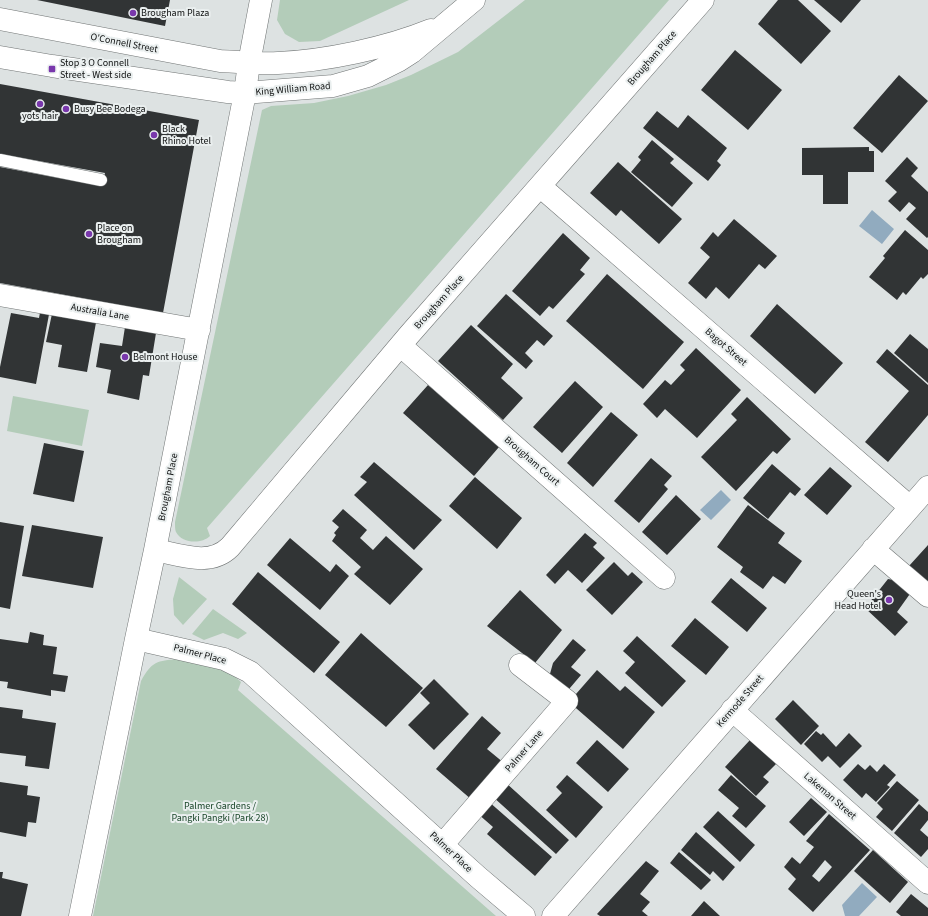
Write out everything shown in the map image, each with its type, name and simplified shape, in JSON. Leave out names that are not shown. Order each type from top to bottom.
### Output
[{"type":"street","name":"Brougham Place","points":[[136,639],[199,330],[260,0]]},
{"type":"street","name":"King William Road","points":[[244,93],[333,86],[368,76],[405,56],[474,0]]},
{"type":"street","name":"Brougham Place","points":[[155,550],[202,559],[213,558],[223,554],[401,346],[703,0]]},
{"type":"street","name":"O'Connell Street","points":[[0,19],[220,61],[249,63]]},
{"type":"street","name":"King William Road","points":[[249,63],[288,63],[324,58],[406,39],[443,24]]},
{"type":"street","points":[[0,57],[196,88],[244,93]]},
{"type":"street","name":"Bagot Street","points":[[541,187],[910,507]]},
{"type":"street","name":"Australia Lane","points":[[0,295],[199,330]]},
{"type":"street","name":"Brougham Court","points":[[401,346],[664,578]]},
{"type":"street","name":"Kermode Street","points":[[553,916],[873,548],[928,487]]},
{"type":"street","points":[[873,548],[928,596]]},
{"type":"street","points":[[80,916],[136,639]]},
{"type":"street","name":"Palmer Place","points":[[136,639],[224,659],[250,672],[524,916]]},
{"type":"street","name":"Palmer Lane","points":[[443,844],[567,701],[520,666]]},
{"type":"street","name":"Lakeman Street","points":[[732,710],[928,883]]},
{"type":"lane","points":[[0,160],[101,180]]},
{"type":"green space","points":[[280,0],[409,0],[320,41],[299,42],[285,34],[277,20]]},
{"type":"green space","points":[[525,0],[669,0],[207,528],[210,536],[206,539],[192,542],[183,539],[176,532],[175,522],[262,110],[271,106],[314,103],[348,96],[386,85],[411,75],[458,52]]},
{"type":"green space","points":[[13,396],[89,410],[82,446],[7,431]]},
{"type":"green space","points":[[179,577],[207,599],[183,625],[174,615],[173,599]]},
{"type":"green space","points":[[213,609],[247,633],[238,639],[223,633],[204,640],[192,634]]},
{"type":"green space","name":"Palmer Gardens / Pangki Pangki (Park 28)","points":[[178,659],[224,667],[241,682],[238,690],[496,916],[93,916],[141,681],[148,669],[156,663],[165,660]]},
{"type":"water","points":[[872,210],[894,229],[882,244],[859,226]]},
{"type":"water","points":[[721,490],[731,500],[711,520],[700,510]]},
{"type":"water","points":[[862,883],[877,897],[859,916],[845,916],[842,905]]},
{"type":"building","name":"Brougham Plaza","points":[[37,0],[170,0],[165,26]]},
{"type":"building","points":[[778,0],[798,0],[831,31],[801,64],[758,24]]},
{"type":"building","points":[[814,0],[861,0],[841,23]]},
{"type":"building","points":[[735,50],[782,90],[748,130],[701,90]]},
{"type":"building","points":[[899,75],[928,101],[882,153],[853,128]]},
{"type":"building","name":"Place on Brougham","points":[[0,84],[199,120],[163,313],[0,283],[0,167],[102,186],[105,173],[0,154]]},
{"type":"building","points":[[657,111],[678,128],[688,115],[727,148],[717,161],[721,165],[708,181],[643,128]]},
{"type":"building","points":[[652,140],[674,159],[670,163],[693,183],[672,207],[631,172],[641,160],[638,157]]},
{"type":"building","points":[[869,147],[869,151],[874,151],[874,172],[848,172],[848,204],[823,204],[823,175],[802,175],[802,148]]},
{"type":"building","points":[[907,157],[918,168],[911,176],[928,192],[927,238],[906,219],[916,208],[909,202],[900,212],[888,201],[897,192],[885,181]]},
{"type":"building","points":[[618,162],[682,219],[659,244],[621,210],[616,216],[590,193]]},
{"type":"building","points":[[734,219],[777,256],[765,269],[759,264],[729,299],[716,287],[706,299],[688,283],[710,257],[700,248],[713,232],[718,237]]},
{"type":"building","points":[[905,230],[928,250],[928,274],[923,279],[921,277],[906,295],[903,292],[897,300],[869,277],[885,258],[883,256]]},
{"type":"building","points":[[563,233],[590,258],[580,270],[585,274],[553,309],[549,306],[540,316],[512,291]]},
{"type":"building","points":[[607,274],[684,342],[643,389],[566,321]]},
{"type":"building","points":[[506,294],[553,336],[544,346],[537,340],[525,353],[533,361],[526,369],[477,326]]},
{"type":"building","points":[[777,304],[843,363],[815,394],[750,336]]},
{"type":"building","points":[[41,307],[50,309],[36,384],[0,377],[0,367],[11,313],[39,318]]},
{"type":"building","points":[[53,309],[97,317],[87,372],[58,367],[62,345],[46,342]]},
{"type":"building","points":[[471,325],[513,364],[501,378],[523,398],[503,420],[438,361]]},
{"type":"building","name":"Belmont House","points":[[125,327],[156,333],[149,376],[143,375],[139,400],[107,393],[111,370],[96,367],[100,343],[122,346]]},
{"type":"building","points":[[910,334],[928,349],[928,383],[894,353]]},
{"type":"building","points":[[696,348],[741,390],[697,438],[665,409],[657,418],[643,404],[665,380],[671,385],[685,370],[680,365]]},
{"type":"building","points":[[887,349],[928,385],[928,415],[888,462],[865,442],[909,391],[876,362]]},
{"type":"building","points":[[575,381],[603,407],[562,453],[533,427]]},
{"type":"building","points":[[428,385],[499,447],[474,476],[403,413]]},
{"type":"building","points":[[747,397],[791,439],[777,454],[773,451],[736,491],[701,457],[737,420],[731,414]]},
{"type":"building","points":[[611,412],[638,435],[593,487],[567,463]]},
{"type":"building","points":[[44,443],[84,451],[74,502],[33,494]]},
{"type":"building","points":[[651,458],[672,476],[664,485],[668,489],[639,523],[614,501]]},
{"type":"building","points":[[374,462],[442,520],[414,550],[354,495],[367,482],[360,477]]},
{"type":"building","points":[[772,464],[801,489],[795,496],[790,492],[768,519],[743,498]]},
{"type":"building","points":[[830,467],[852,486],[827,515],[804,495]]},
{"type":"building","points":[[475,477],[522,518],[497,549],[449,506]]},
{"type":"building","points":[[676,495],[701,519],[667,555],[642,532]]},
{"type":"building","points":[[748,505],[785,533],[778,543],[802,561],[785,584],[773,576],[763,589],[740,572],[743,567],[717,547]]},
{"type":"building","points":[[343,509],[367,530],[360,538],[373,550],[386,536],[423,569],[390,605],[354,574],[361,567],[332,541],[336,535],[334,533],[339,527],[332,521]]},
{"type":"building","points":[[0,522],[24,526],[10,609],[0,607]]},
{"type":"building","points":[[32,525],[103,537],[93,588],[22,576]]},
{"type":"building","points":[[585,533],[597,543],[593,547],[605,558],[582,583],[568,570],[555,584],[546,575]]},
{"type":"building","points":[[290,538],[330,572],[336,564],[349,576],[320,610],[267,565]]},
{"type":"building","points":[[928,545],[928,583],[909,566]]},
{"type":"building","points":[[614,562],[628,576],[632,572],[643,582],[612,615],[586,590]]},
{"type":"building","points":[[258,572],[340,642],[314,673],[232,604]]},
{"type":"building","points":[[731,578],[767,608],[747,632],[711,602]]},
{"type":"building","name":"Queen's Head Hotel","points":[[888,579],[899,581],[912,591],[897,612],[908,622],[895,636],[865,608]]},
{"type":"building","points":[[520,590],[562,630],[535,663],[487,626]]},
{"type":"building","points":[[695,618],[729,647],[706,675],[671,646]]},
{"type":"building","points":[[30,632],[44,635],[43,645],[57,647],[53,674],[68,676],[65,692],[51,690],[51,696],[7,688],[8,682],[0,681],[0,639],[28,643]]},
{"type":"building","points":[[361,633],[423,688],[386,727],[325,675]]},
{"type":"building","points":[[637,636],[686,681],[662,707],[625,673],[635,662],[623,651]]},
{"type":"building","points":[[573,639],[586,650],[571,667],[581,675],[564,695],[548,681],[553,663]]},
{"type":"building","points":[[597,670],[620,691],[625,686],[655,712],[623,749],[569,702]]},
{"type":"building","points":[[434,679],[469,714],[434,750],[408,725],[430,703],[420,693]]},
{"type":"building","points":[[793,700],[819,726],[801,745],[775,719]]},
{"type":"building","points":[[0,707],[23,710],[22,718],[56,723],[49,769],[25,766],[26,756],[0,753]]},
{"type":"building","points":[[482,716],[501,733],[487,749],[504,763],[472,800],[436,769]]},
{"type":"building","points":[[816,731],[821,735],[823,733],[836,747],[849,733],[862,746],[840,768],[828,756],[822,762],[804,744]]},
{"type":"building","points":[[597,740],[629,769],[608,792],[576,763]]},
{"type":"building","points":[[750,740],[776,764],[763,777],[769,782],[756,796],[725,767]]},
{"type":"building","points":[[858,764],[865,770],[870,765],[877,772],[884,764],[896,775],[887,785],[890,787],[876,802],[866,793],[862,798],[843,780]]},
{"type":"building","points":[[567,775],[603,807],[576,838],[546,810],[562,793],[556,787]]},
{"type":"building","points":[[731,775],[766,806],[746,828],[732,816],[739,808],[718,790]]},
{"type":"building","points":[[897,781],[919,800],[892,831],[876,817],[883,809],[877,803]]},
{"type":"building","points":[[0,782],[28,786],[27,795],[40,797],[36,823],[28,822],[26,837],[0,832]]},
{"type":"building","points":[[505,782],[569,840],[556,854],[492,796]]},
{"type":"building","points":[[811,798],[827,812],[804,836],[789,822]]},
{"type":"building","points":[[488,801],[552,857],[535,876],[487,834],[493,827],[477,813]]},
{"type":"building","points":[[919,804],[928,812],[928,820],[920,830],[928,837],[928,849],[921,857],[894,833]]},
{"type":"building","points":[[718,811],[755,845],[740,862],[703,827]]},
{"type":"building","points":[[829,814],[870,850],[813,912],[788,889],[796,879],[784,867],[792,857],[800,864],[814,847],[806,841]],"holes":[[[825,860],[832,867],[819,882],[812,876]]]},
{"type":"building","points":[[696,832],[735,867],[723,881],[713,871],[710,875],[681,850]]},
{"type":"building","points":[[873,850],[908,882],[890,903],[854,871]]},
{"type":"building","points":[[679,852],[711,880],[701,890],[670,863]]},
{"type":"building","points":[[646,861],[659,871],[640,894],[650,902],[642,911],[648,916],[600,916],[597,914]]},
{"type":"building","points":[[0,872],[3,872],[2,878],[28,884],[21,916],[0,916]]},
{"type":"building","points":[[911,894],[928,908],[928,916],[901,916],[896,912]]},
{"type":"building","points":[[704,901],[720,916],[691,916]]},
{"type":"place","name":"Brougham Plaza","points":[[133,13]]},
{"type":"place","name":"Stop 3 O Connell Street - West side","points":[[52,69]]},
{"type":"place","name":"yots hair","points":[[40,104]]},
{"type":"place","name":"Busy Bee Bodega","points":[[66,109]]},
{"type":"place","name":"Black Rhino Hotel","points":[[154,135]]},
{"type":"place","name":"Place on Brougham","points":[[89,234]]},
{"type":"place","name":"Belmont House","points":[[125,357]]},
{"type":"place","name":"Queen's Head Hotel","points":[[889,600]]}]
